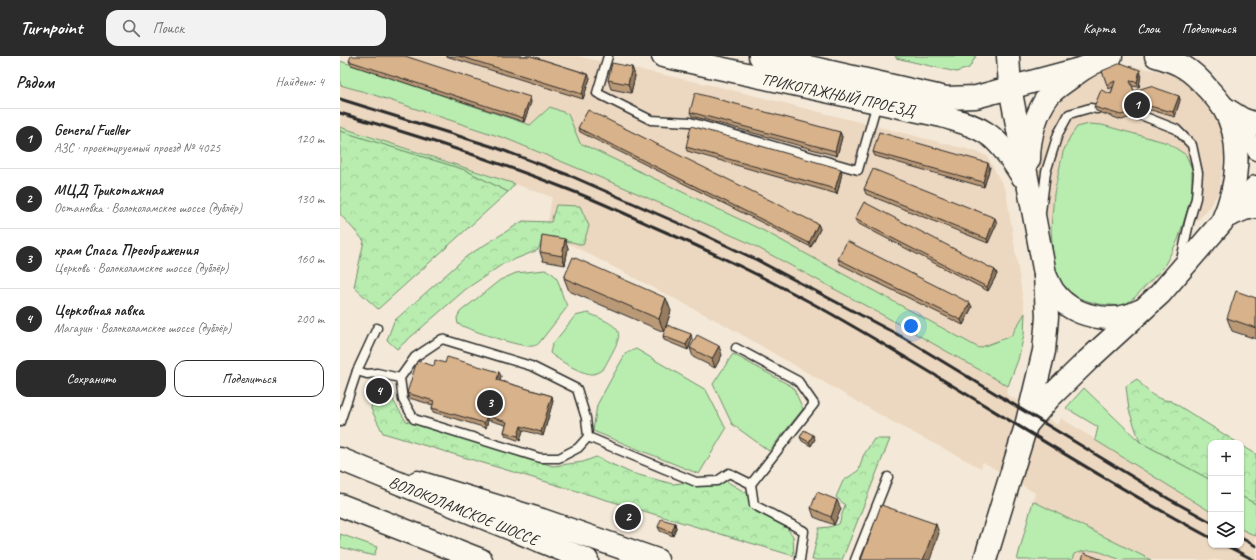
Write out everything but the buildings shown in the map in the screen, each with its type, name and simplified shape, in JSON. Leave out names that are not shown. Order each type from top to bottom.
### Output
[{"type":"main road","name":"ТРИКОТАЖНЫЙ ПРОЕЗД","points":[[663,56],[942,116],[965,123],[987,133],[1008,154],[1029,190]]},
{"type":"main road","name":"ТРИКОТАЖНЫЙ ПРОЕЗД","points":[[760,56],[946,98],[976,97],[1083,68]]},
{"type":"main road","points":[[985,560],[1026,426],[1044,351],[1047,317],[1045,274],[1010,87],[1008,56]]},
{"type":"main road","points":[[1029,190],[1029,151],[1033,130],[1040,111],[1049,96],[1057,87],[1083,68],[1099,59],[1111,56]]},
{"type":"main road","points":[[1156,56],[1175,61],[1195,74],[1223,107],[1232,127],[1236,145],[1234,190],[1222,222]]},
{"type":"main road","points":[[1223,107],[1242,119],[1256,124]]},
{"type":"main road","points":[[1026,426],[1050,397],[1160,294],[1222,222],[1256,187]]},
{"type":"main road","points":[[1045,274],[1053,291],[1062,301],[1079,312],[1098,318],[1117,318],[1132,315],[1147,307]]},
{"type":"main road","points":[[340,459],[542,520],[656,560]]},
{"type":"main road","name":"ВОЛОКОЛАМСКОЕ ШОССЕ","points":[[340,459],[588,560]]},
{"type":"main road","points":[[340,505],[480,560]]},
{"type":"main road","points":[[340,519],[480,560]]},
{"type":"street","points":[[1223,107],[1249,139],[1256,152]]},
{"type":"street","points":[[1222,222],[1245,212],[1256,210]]},
{"type":"lane","points":[[608,56],[597,93],[650,120],[690,122],[858,170],[877,102]]},
{"type":"lane","points":[[1039,245],[1046,172],[1058,134],[1069,114],[1090,108],[1097,109]]},
{"type":"lane","points":[[1137,115],[1176,129],[1192,145],[1198,173],[1196,198],[1189,222],[1179,271]]},
{"type":"lane","points":[[340,422],[357,371],[377,328]]},
{"type":"lane","points":[[442,339],[531,366],[577,389],[586,418],[588,437],[578,448],[560,458],[540,458],[414,419],[402,400],[400,378],[416,357],[442,339]]},
{"type":"lane","points":[[736,348],[798,381],[814,404],[751,484],[754,505],[804,531],[800,560]]},
{"type":"lane","points":[[357,371],[367,374],[377,373],[400,378]]},
{"type":"lane","points":[[588,437],[696,482],[717,482],[729,473],[751,484]]},
{"type":"lane","points":[[855,560],[888,477]]},
{"type":"shaded area","points":[[354,56],[577,56],[720,87],[975,151],[987,156],[1006,191],[1025,313],[1011,336],[979,348],[764,231],[580,143],[550,107],[530,125],[351,65]]},
{"type":"shaded area","points":[[1129,66],[1168,72],[1183,80],[1201,96],[1214,114],[1222,130],[1225,150],[1219,192],[1206,212],[1178,240],[1192,195],[1168,143],[1102,125],[1070,137],[1063,152],[1054,194],[1051,228],[1039,187],[1039,172],[1044,138],[1051,115],[1062,100],[1071,90],[1086,79],[1111,69]]},
{"type":"shaded area","points":[[340,85],[507,139],[623,187],[747,242],[879,313],[1008,386],[1006,394],[1058,425],[1061,418],[1208,510],[1208,548],[1244,548],[1244,530],[1256,536],[1256,560],[1151,560],[1033,501],[1035,493],[983,462],[981,468],[896,424],[723,324],[546,232],[552,197],[340,127]]},
{"type":"shaded area","points":[[1085,551],[1101,551],[1123,560],[1072,560],[1074,555]]},
{"type":"green space","points":[[895,56],[976,56],[969,68],[956,72],[896,58]]},
{"type":"green space","points":[[340,61],[530,125],[550,107],[568,114],[580,143],[764,231],[979,348],[1011,336],[1025,313],[1024,335],[1018,360],[1008,386],[879,313],[747,242],[623,187],[507,139],[340,85]]},
{"type":"green space","points":[[1089,124],[1102,125],[1168,143],[1186,155],[1192,169],[1192,195],[1178,240],[1163,268],[1134,298],[1123,306],[1098,304],[1075,297],[1066,291],[1057,279],[1053,259],[1051,228],[1054,194],[1063,152],[1070,137],[1077,127]]},
{"type":"green space","points":[[340,127],[515,184],[508,192],[465,170],[340,131]]},
{"type":"green space","points":[[340,131],[465,170],[508,192],[378,309],[354,287],[364,241],[340,214]]},
{"type":"green space","points":[[556,205],[580,206],[589,226],[583,245],[572,242],[542,240],[538,250],[503,264],[466,289],[397,349],[387,340],[394,321],[467,256],[523,221],[551,222]]},
{"type":"green space","points":[[545,270],[551,273],[558,280],[563,298],[568,306],[538,344],[527,346],[507,342],[458,324],[457,318],[460,312],[500,280],[516,273]]},
{"type":"green space","points":[[588,313],[616,328],[618,333],[618,339],[615,347],[604,368],[593,374],[577,370],[550,353],[552,345],[575,316]]},
{"type":"green space","points":[[636,349],[706,390],[726,429],[699,474],[593,431],[597,405],[626,353]]},
{"type":"green space","points":[[733,354],[793,387],[803,409],[769,451],[732,424],[713,384]]},
{"type":"green space","points":[[1137,379],[1155,397],[1171,401],[1233,440],[1208,440],[1208,478],[1140,442],[1129,410],[1126,386]]},
{"type":"green space","points":[[375,381],[387,383],[394,402],[406,421],[553,466],[583,462],[596,457],[631,473],[673,484],[689,482],[716,484],[726,481],[748,494],[753,510],[785,526],[793,536],[794,556],[383,433],[371,409]]},
{"type":"green space","points":[[1084,388],[1140,442],[1208,478],[1208,510],[1095,440],[1098,427],[1066,408]]},
{"type":"green space","points":[[874,439],[890,439],[842,560],[812,560],[819,528],[839,524],[845,505],[836,497],[843,481],[859,470],[863,456]]},
{"type":"green space","points":[[1244,447],[1256,454],[1256,504],[1244,498]]},
{"type":"green space","points":[[1244,498],[1256,504],[1256,536],[1244,530]]},
{"type":"green space","points":[[1033,501],[1151,560],[1122,560],[1099,552],[1089,551],[1074,554],[1072,560],[1017,560]]},
{"type":"green space","points":[[340,534],[377,547],[374,556],[340,547]]},
{"type":"railway","points":[[340,99],[497,148],[571,176],[694,230],[757,260],[904,338],[1169,499],[1208,520]]},
{"type":"railway","points":[[340,113],[454,148],[539,178],[610,207],[741,267],[828,312],[924,368],[1066,455],[1208,536]]},
{"type":"railway","points":[[1244,540],[1256,546]]},
{"type":"railway","points":[[1231,548],[1254,560]]},
{"type":"place","name":"General Fueller","points":[[1137,105]]},
{"type":"place","name":"Церковная лавка","points":[[379,391]]},
{"type":"place","name":"храм Спаса Преображения","points":[[490,403]]},
{"type":"place","name":"МЦД Трикотажная","points":[[628,517]]}]
